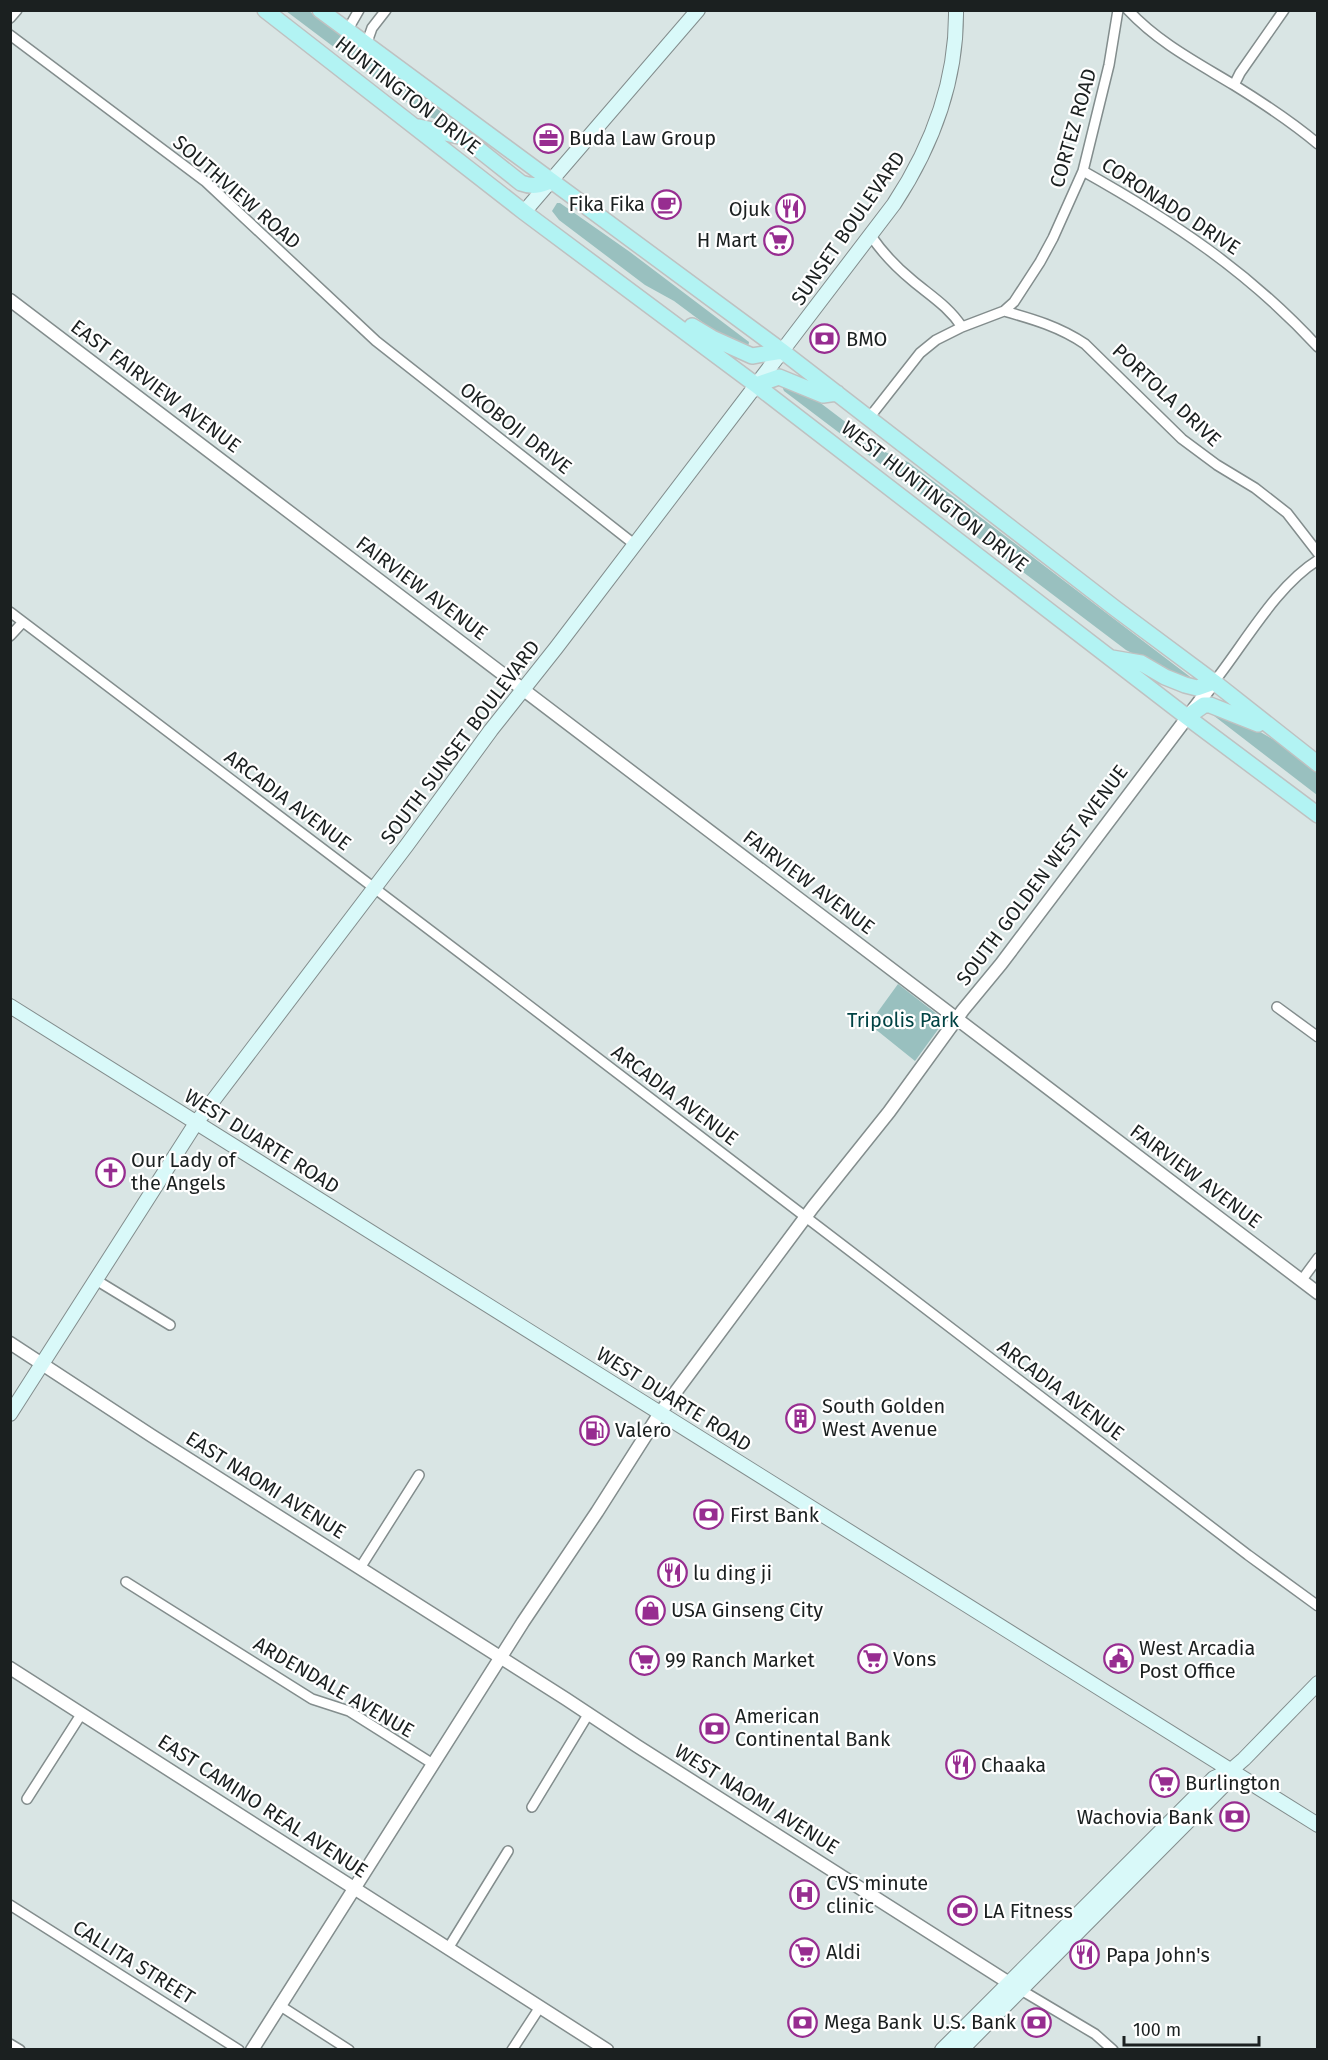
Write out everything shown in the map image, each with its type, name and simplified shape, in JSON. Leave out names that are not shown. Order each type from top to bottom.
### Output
[{"type":"main road","name":"HUNTINGTON DRIVE","points":[[265,10],[524,212]]},
{"type":"main road","name":"HUNTINGTON DRIVE","points":[[320,10],[550,181]]},
{"type":"main road","points":[[524,212],[698,10]]},
{"type":"main road","name":"SUNSET BOULEVARD","points":[[756,385],[909,182],[931,137],[945,93],[954,54],[956,10]]},
{"type":"main road","points":[[415,126],[463,138],[521,183],[530,186],[550,181]]},
{"type":"main road","name":"WEST HUNTINGTON DRIVE","points":[[550,181],[782,351],[1214,682],[1317,764]]},
{"type":"main road","name":"WEST HUNTINGTON DRIVE","points":[[524,212],[756,385],[1317,815]]},
{"type":"main road","points":[[666,318],[693,326],[712,338],[752,356],[782,351]]},
{"type":"main road","points":[[756,385],[779,377],[823,395],[837,393]]},
{"type":"main road","name":"SOUTH SUNSET BOULEVARD","points":[[10,1413],[196,1123],[523,689],[756,385]]},
{"type":"main road","points":[[1109,657],[1141,663],[1165,677],[1197,688],[1214,682]]},
{"type":"main road","points":[[1187,717],[1204,705],[1210,705],[1271,729]]},
{"type":"main road","name":"WEST DUARTE ROAD","points":[[10,1006],[1317,1826]]},
{"type":"main road","points":[[962,2049],[1222,1787],[1230,1771],[1317,1683]]},
{"type":"main road","points":[[942,2049],[1214,1778],[1230,1771]]},
{"type":"street","points":[[10,18],[17,10]]},
{"type":"street","points":[[347,31],[359,10]]},
{"type":"street","points":[[366,45],[372,28],[386,10]]},
{"type":"street","name":"CORTEZ ROAD","points":[[869,418],[920,353],[936,340],[962,327],[1004,311],[1014,302],[1040,262],[1083,171],[1109,65],[1118,10]]},
{"type":"street","points":[[1128,10],[1165,44],[1234,85],[1317,144]]},
{"type":"street","points":[[1234,85],[1284,10]]},
{"type":"street","name":"SOUTHVIEW ROAD","points":[[10,35],[206,182],[376,341]]},
{"type":"street","name":"CORONADO DRIVE","points":[[1083,171],[1184,231],[1219,255],[1278,306],[1317,347]]},
{"type":"street","points":[[870,236],[912,280],[945,306],[962,327]]},
{"type":"street","name":"EAST FAIRVIEW AVENUE","points":[[10,300],[277,502]]},
{"type":"street","name":"PORTOLA DRIVE","points":[[1004,311],[1047,323],[1069,333],[1085,344],[1182,439],[1217,465],[1255,488],[1287,513],[1317,553]]},
{"type":"street","name":"OKOBOJI DRIVE","points":[[376,341],[634,544]]},
{"type":"street","name":"FAIRVIEW AVENUE","points":[[277,502],[1317,1293]]},
{"type":"street","points":[[1214,682],[1283,590],[1302,570],[1317,560]]},
{"type":"street","name":"ARCADIA AVENUE","points":[[10,612],[1317,1606]]},
{"type":"street","points":[[10,636],[23,622]]},
{"type":"street","name":"SOUTH GOLDEN WEST AVENUE","points":[[252,2049],[660,1413],[806,1217],[911,1083],[956,1019],[1001,964],[1214,682]]},
{"type":"street","points":[[1277,1006],[1317,1037]]},
{"type":"street","points":[[1301,1281],[1317,1258]]},
{"type":"street","points":[[96,1280],[170,1325]]},
{"type":"street","name":"EAST NAOMI AVENUE","points":[[10,1343],[160,1442],[501,1658]]},
{"type":"street","points":[[360,1568],[419,1475]]},
{"type":"street","name":"ARDENDALE AVENUE","points":[[126,1582],[312,1699],[349,1711],[433,1764]]},
{"type":"street","name":"WEST NAOMI AVENUE","points":[[501,1658],[1008,1983],[1095,2034],[1113,2049]]},
{"type":"street","name":"EAST CAMINO REAL AVENUE","points":[[10,1668],[607,2049]]},
{"type":"street","points":[[27,1799],[82,1713]]},
{"type":"street","points":[[532,1807],[590,1713]]},
{"type":"street","points":[[449,1947],[508,1851]]},
{"type":"street","name":"CALLITA STREET","points":[[10,1905],[239,2049]]},
{"type":"street","points":[[279,2005],[349,2049]]},
{"type":"street","points":[[512,2049],[540,2007]]},
{"type":"street","points":[[10,2044],[20,2049]]},
{"type":"green space","points":[[286,11],[309,11],[461,127],[424,115]]},
{"type":"green space","points":[[557,203],[630,252],[749,342],[748,348],[729,342],[674,301],[645,285],[559,220],[552,211]]},
{"type":"green space","points":[[781,384],[806,392],[885,452],[908,462],[1193,679],[1190,683],[1126,650],[784,391]]},
{"type":"green space","points":[[1209,712],[1243,722],[1276,741],[1317,773],[1317,795]]},
{"type":"green space","name":"Tripolis Park","points":[[898,984],[942,1018],[942,1024],[915,1061],[869,1024]]},
{"type":"place","name":"Buda Law Group","points":[[548,138]]},
{"type":"place","name":"Fika Fika","points":[[666,204]]},
{"type":"place","name":"Ojuk","points":[[791,209]]},
{"type":"place","name":"H Mart","points":[[778,240]]},
{"type":"place","name":"BMO","points":[[825,339]]},
{"type":"place","name":"Our Lady of the Angels","points":[[110,1172]]},
{"type":"place","name":"South Golden West Avenue","points":[[801,1418]]},
{"type":"place","name":"Valero","points":[[594,1430]]},
{"type":"place","name":"First Bank","points":[[709,1515]]},
{"type":"place","name":"lu ding ji","points":[[672,1573]]},
{"type":"place","name":"USA Ginseng City","points":[[650,1610]]},
{"type":"place","name":"Vons","points":[[872,1659]]},
{"type":"place","name":"West Arcadia Post Office","points":[[1118,1659]]},
{"type":"place","name":"99 Ranch Market","points":[[644,1660]]},
{"type":"place","name":"American Continental Bank","points":[[714,1728]]},
{"type":"place","name":"Chaaka","points":[[960,1765]]},
{"type":"place","name":"Burlington","points":[[1164,1783]]},
{"type":"place","name":"Wachovia Bank","points":[[1234,1817]]},
{"type":"place","name":"CVS minute clinic","points":[[805,1895]]},
{"type":"place","name":"LA Fitness","points":[[962,1911]]},
{"type":"place","name":"Aldi","points":[[805,1952]]},
{"type":"place","name":"Papa John's","points":[[1085,1955]]},
{"type":"place","name":"Mega Bank","points":[[803,2022]]},
{"type":"place","name":"U.S. Bank","points":[[1037,2022]]}]
